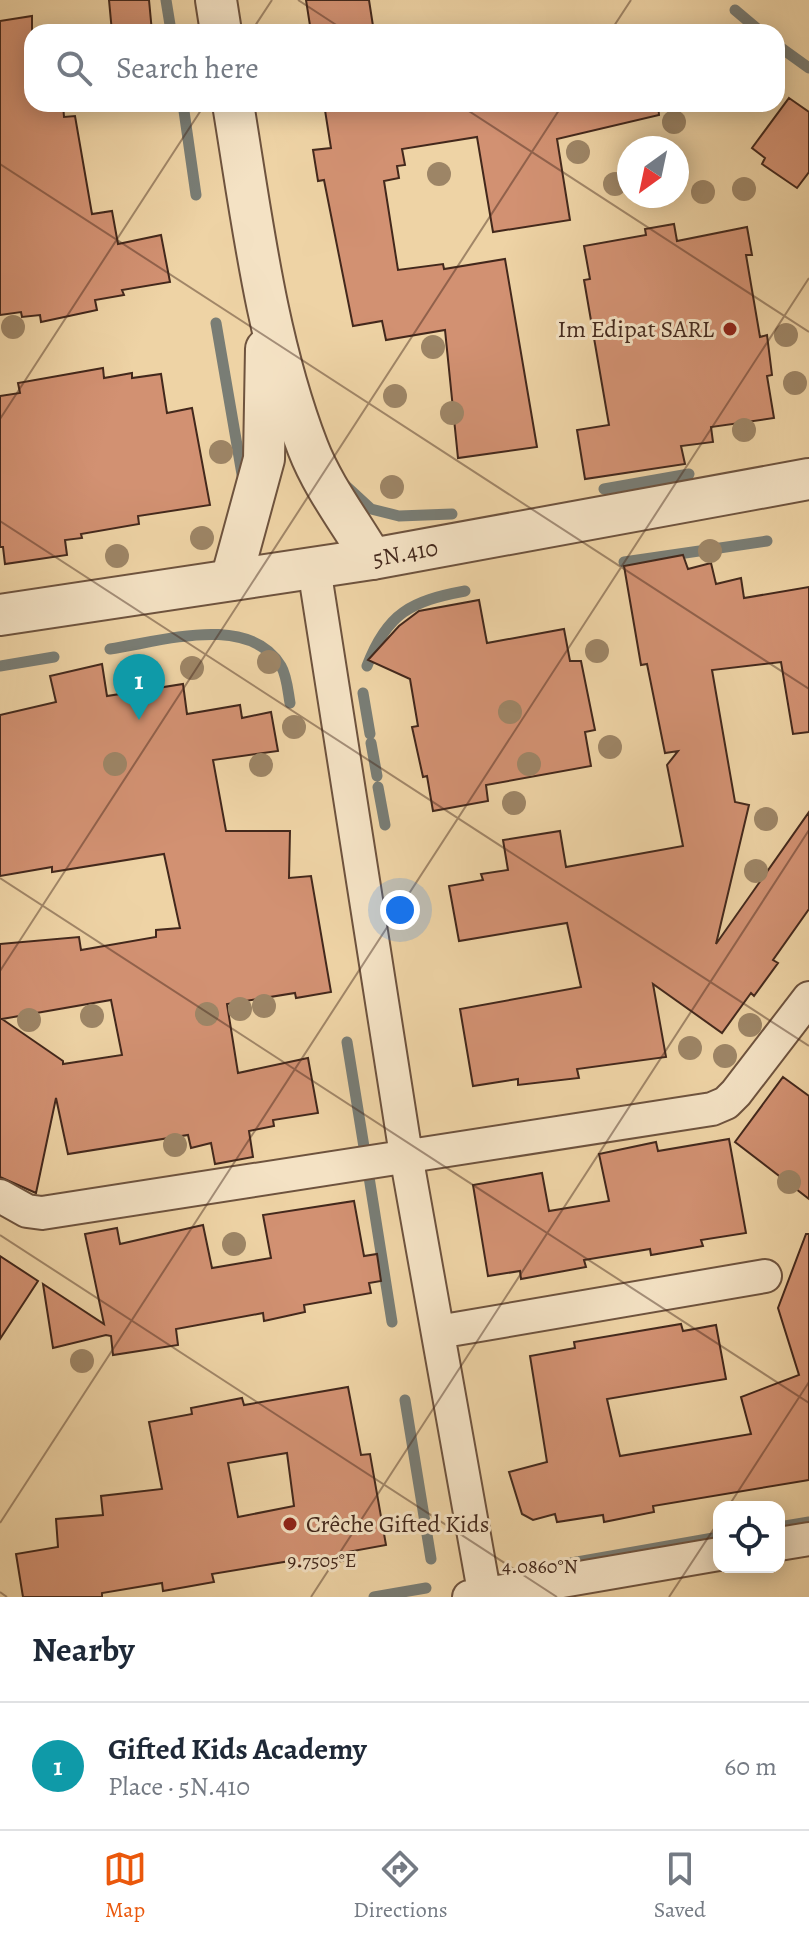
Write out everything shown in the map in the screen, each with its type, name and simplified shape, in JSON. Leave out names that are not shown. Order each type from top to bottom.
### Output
[{"type":"street","points":[[216,0],[220,24]]},
{"type":"street","points":[[234,112],[266,305],[309,450],[372,559]]},
{"type":"street","points":[[231,580],[264,459],[266,305]]},
{"type":"street","name":"5N.410","points":[[0,615],[372,559],[809,479]]},
{"type":"street","points":[[314,568],[406,1155],[480,1596],[713,1555]]},
{"type":"street","points":[[0,1196],[27,1211],[42,1213],[712,1109],[726,1103],[736,1093],[809,998]]},
{"type":"street","points":[[438,1332],[765,1276]]},
{"type":"street","points":[[785,1543],[809,1539]]},
{"type":"building","points":[[109,0],[149,0],[151,24],[111,24]]},
{"type":"building","points":[[306,0],[369,0],[373,24],[310,24]]},
{"type":"building","points":[[32,16],[32,24],[24,24],[24,112],[64,112],[64,117],[75,116],[92,214],[112,211],[118,244],[161,235],[170,282],[122,290],[124,295],[95,300],[97,310],[41,322],[40,315],[22,317],[21,312],[0,315],[0,21]]},
{"type":"building","points":[[789,98],[809,112],[809,172],[797,188],[762,164],[765,158],[752,148],[779,112],[785,112]]},
{"type":"building","points":[[325,112],[659,112],[659,115],[557,139],[570,220],[493,232],[477,137],[402,149],[405,165],[397,166],[399,178],[384,181],[398,270],[443,264],[444,269],[505,259],[537,447],[458,458],[445,330],[386,340],[382,321],[353,326],[324,180],[318,181],[313,150],[331,148]]},
{"type":"building","points":[[674,224],[677,241],[747,227],[752,255],[746,255],[760,337],[767,335],[772,375],[767,376],[774,418],[711,427],[713,442],[681,446],[685,464],[585,479],[577,430],[609,425],[584,280],[590,279],[584,246],[646,235],[645,229]]},
{"type":"building","points":[[103,368],[104,378],[132,373],[132,378],[161,374],[167,413],[192,408],[210,505],[138,516],[139,524],[81,534],[82,538],[65,540],[67,555],[5,564],[3,547],[0,547],[0,396],[20,393],[18,383]]},
{"type":"building","points":[[683,555],[688,569],[711,563],[716,584],[741,578],[744,598],[809,587],[809,732],[793,734],[781,662],[712,670],[735,802],[749,805],[716,944],[809,812],[809,909],[773,960],[778,963],[722,1033],[653,984],[666,1057],[577,1069],[579,1078],[518,1085],[518,1079],[473,1086],[460,1009],[581,987],[567,923],[459,941],[449,886],[483,880],[481,874],[508,870],[503,840],[560,831],[566,867],[683,846],[667,765],[678,751],[665,753],[647,664],[641,665],[624,566]]},
{"type":"building","points":[[479,600],[487,643],[564,629],[570,661],[581,661],[595,730],[585,732],[591,766],[486,785],[488,801],[433,811],[427,776],[423,777],[412,727],[418,726],[410,679],[368,660],[399,626],[419,611]]},
{"type":"building","points":[[102,664],[107,696],[183,684],[187,714],[240,705],[242,718],[271,712],[278,751],[213,760],[226,831],[290,831],[289,878],[311,876],[331,992],[296,998],[295,993],[227,1004],[238,1073],[308,1058],[318,1113],[273,1120],[274,1126],[249,1131],[253,1157],[215,1164],[211,1143],[191,1148],[188,1135],[68,1154],[56,1098],[36,1193],[0,1177],[0,944],[79,937],[81,950],[156,937],[156,930],[180,928],[164,854],[52,872],[52,867],[0,876],[0,715],[56,702],[50,676]],"holes":[[[111,1000],[122,1055],[63,1064],[63,1061],[2,1019]]]},
{"type":"building","points":[[783,1077],[809,1096],[809,1199],[735,1142]]},
{"type":"building","points":[[729,1139],[746,1233],[701,1240],[703,1246],[651,1255],[650,1249],[584,1260],[586,1267],[521,1279],[520,1271],[488,1276],[473,1185],[542,1173],[549,1211],[609,1201],[599,1154],[656,1142],[658,1151]]},
{"type":"building","points":[[354,1201],[364,1256],[377,1254],[381,1281],[369,1283],[371,1293],[304,1305],[305,1312],[264,1321],[263,1313],[176,1329],[178,1345],[113,1355],[111,1336],[106,1335],[53,1348],[43,1284],[104,1324],[85,1234],[117,1228],[120,1244],[203,1225],[212,1268],[271,1258],[263,1215]]},
{"type":"building","points":[[806,1234],[809,1234],[809,1480],[653,1506],[654,1512],[604,1522],[603,1515],[557,1522],[555,1514],[533,1520],[522,1514],[509,1472],[547,1462],[530,1356],[575,1348],[574,1342],[681,1324],[683,1331],[716,1325],[726,1379],[607,1399],[620,1456],[751,1434],[741,1397],[799,1375],[778,1308]]},
{"type":"building","points":[[0,1256],[38,1281],[0,1339]]},
{"type":"building","points":[[348,1387],[361,1455],[370,1454],[386,1545],[342,1553],[343,1561],[291,1568],[290,1561],[212,1574],[214,1582],[163,1591],[162,1583],[102,1593],[102,1597],[23,1597],[16,1554],[58,1547],[56,1519],[103,1515],[101,1496],[162,1489],[149,1422],[192,1414],[191,1408],[242,1398],[244,1405]],"holes":[[[287,1453],[294,1506],[238,1517],[228,1463]]]},
{"type":"waterway","points":[[166,0],[170,24]]},
{"type":"waterway","points":[[735,10],[752,24]]},
{"type":"waterway","points":[[785,51],[809,68]]},
{"type":"waterway","points":[[184,112],[196,195]]},
{"type":"waterway","points":[[216,323],[243,480]]},
{"type":"waterway","points":[[604,489],[689,474]]},
{"type":"waterway","points":[[345,485],[371,509],[399,516],[452,514]]},
{"type":"waterway","points":[[624,562],[767,541]]},
{"type":"waterway","points":[[367,666],[383,633],[403,612],[430,599],[465,591]]},
{"type":"waterway","points":[[110,649],[202,635],[226,635],[247,640],[266,649],[281,666],[290,703]]},
{"type":"waterway","points":[[0,666],[54,657]]},
{"type":"waterway","points":[[363,693],[370,734]]},
{"type":"waterway","points":[[371,743],[377,776]]},
{"type":"waterway","points":[[378,787],[385,825]]},
{"type":"waterway","points":[[347,1042],[364,1147]]},
{"type":"waterway","points":[[369,1177],[392,1322]]},
{"type":"waterway","points":[[405,1400],[431,1559]]},
{"type":"waterway","points":[[785,1526],[809,1522]]},
{"type":"waterway","points":[[560,1565],[713,1538]]},
{"type":"waterway","points":[[374,1597],[426,1588]]},
{"type":"place","name":"Im Edipat SARL","points":[[730,329]]},
{"type":"place","name":"Gifted Kids Academy","points":[[139,720]]},
{"type":"place","name":"Crêche Gifted Kids","points":[[290,1524]]}]
